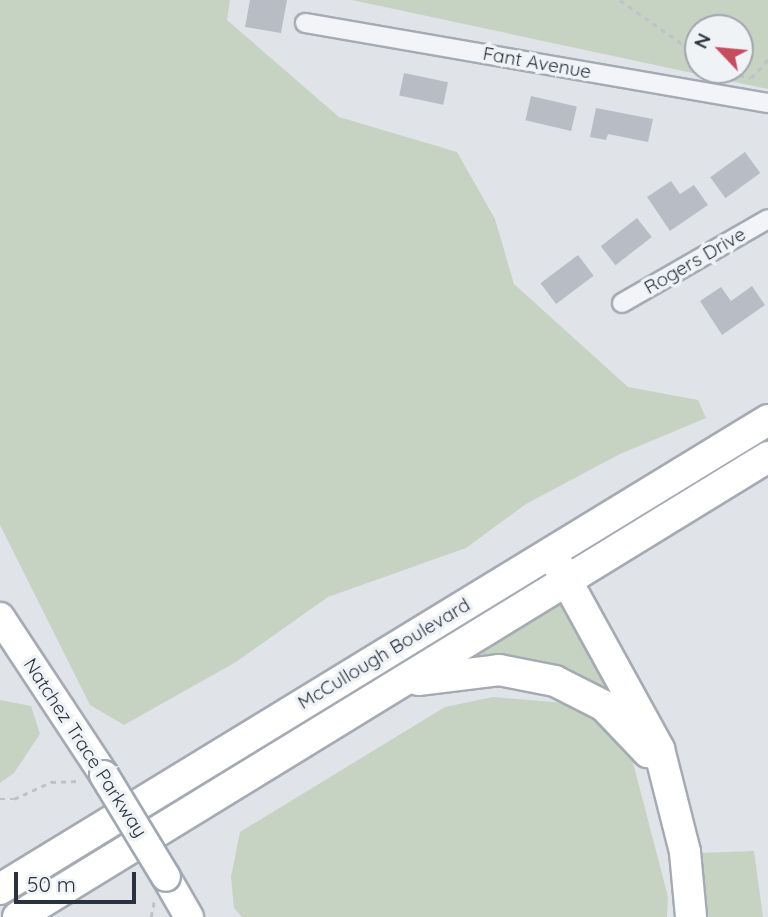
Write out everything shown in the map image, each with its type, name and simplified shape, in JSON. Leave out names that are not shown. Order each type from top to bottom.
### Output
[{"type":"highway","name":"McCullough Boulevard","points":[[0,889],[768,420]]},
{"type":"highway","name":"McCullough Boulevard","points":[[18,917],[768,457]]},
{"type":"highway","points":[[550,553],[638,704],[669,779],[685,852],[691,917]]},
{"type":"highway","points":[[400,683],[499,670],[555,681],[588,696],[622,721],[669,779]]},
{"type":"main road","name":"Natchez Trace Parkway","points":[[0,617],[98,778],[166,877],[189,917]]},
{"type":"street","name":"Fant Avenue","points":[[305,23],[768,103]]},
{"type":"street","name":"Rogers Drive","points":[[622,303],[768,219]]},
{"type":"path","points":[[620,0],[684,45]]},
{"type":"path","points":[[754,75],[768,60]]},
{"type":"path","points":[[0,799],[14,799],[51,782],[98,778]]},
{"type":"green space","points":[[0,0],[230,0],[227,20],[339,117],[457,152],[495,219],[514,284],[628,387],[698,400],[706,418],[620,454],[526,504],[466,548],[328,597],[236,662],[124,725],[90,705],[0,525]]},
{"type":"green space","points":[[352,0],[768,0],[768,89],[745,84],[754,84],[754,14],[684,14],[684,71]]},
{"type":"green space","points":[[556,603],[565,603],[629,719],[455,664]]},
{"type":"green space","points":[[493,697],[579,704],[608,726],[630,751],[668,897],[667,917],[242,917],[234,908],[231,877],[240,832],[445,707]]},
{"type":"green space","points":[[0,700],[31,706],[40,734],[14,773],[0,783]]},
{"type":"green space","points":[[754,851],[763,917],[702,917],[700,853]]},
{"type":"building","points":[[250,0],[287,0],[281,33],[245,27]]},
{"type":"building","points":[[404,73],[448,82],[443,105],[399,95]]},
{"type":"building","points":[[531,96],[577,107],[571,131],[525,120]]},
{"type":"building","points":[[596,108],[653,119],[648,142],[608,134],[606,140],[590,137]]},
{"type":"building","points":[[745,152],[760,173],[725,198],[710,177]]},
{"type":"building","points":[[671,181],[680,194],[694,185],[708,205],[670,231],[647,197]]},
{"type":"building","points":[[637,218],[652,237],[616,265],[601,246]]},
{"type":"building","points":[[578,255],[594,276],[556,304],[540,283]]},
{"type":"building","points":[[752,286],[765,305],[722,335],[700,301],[721,287],[731,301]]}]
